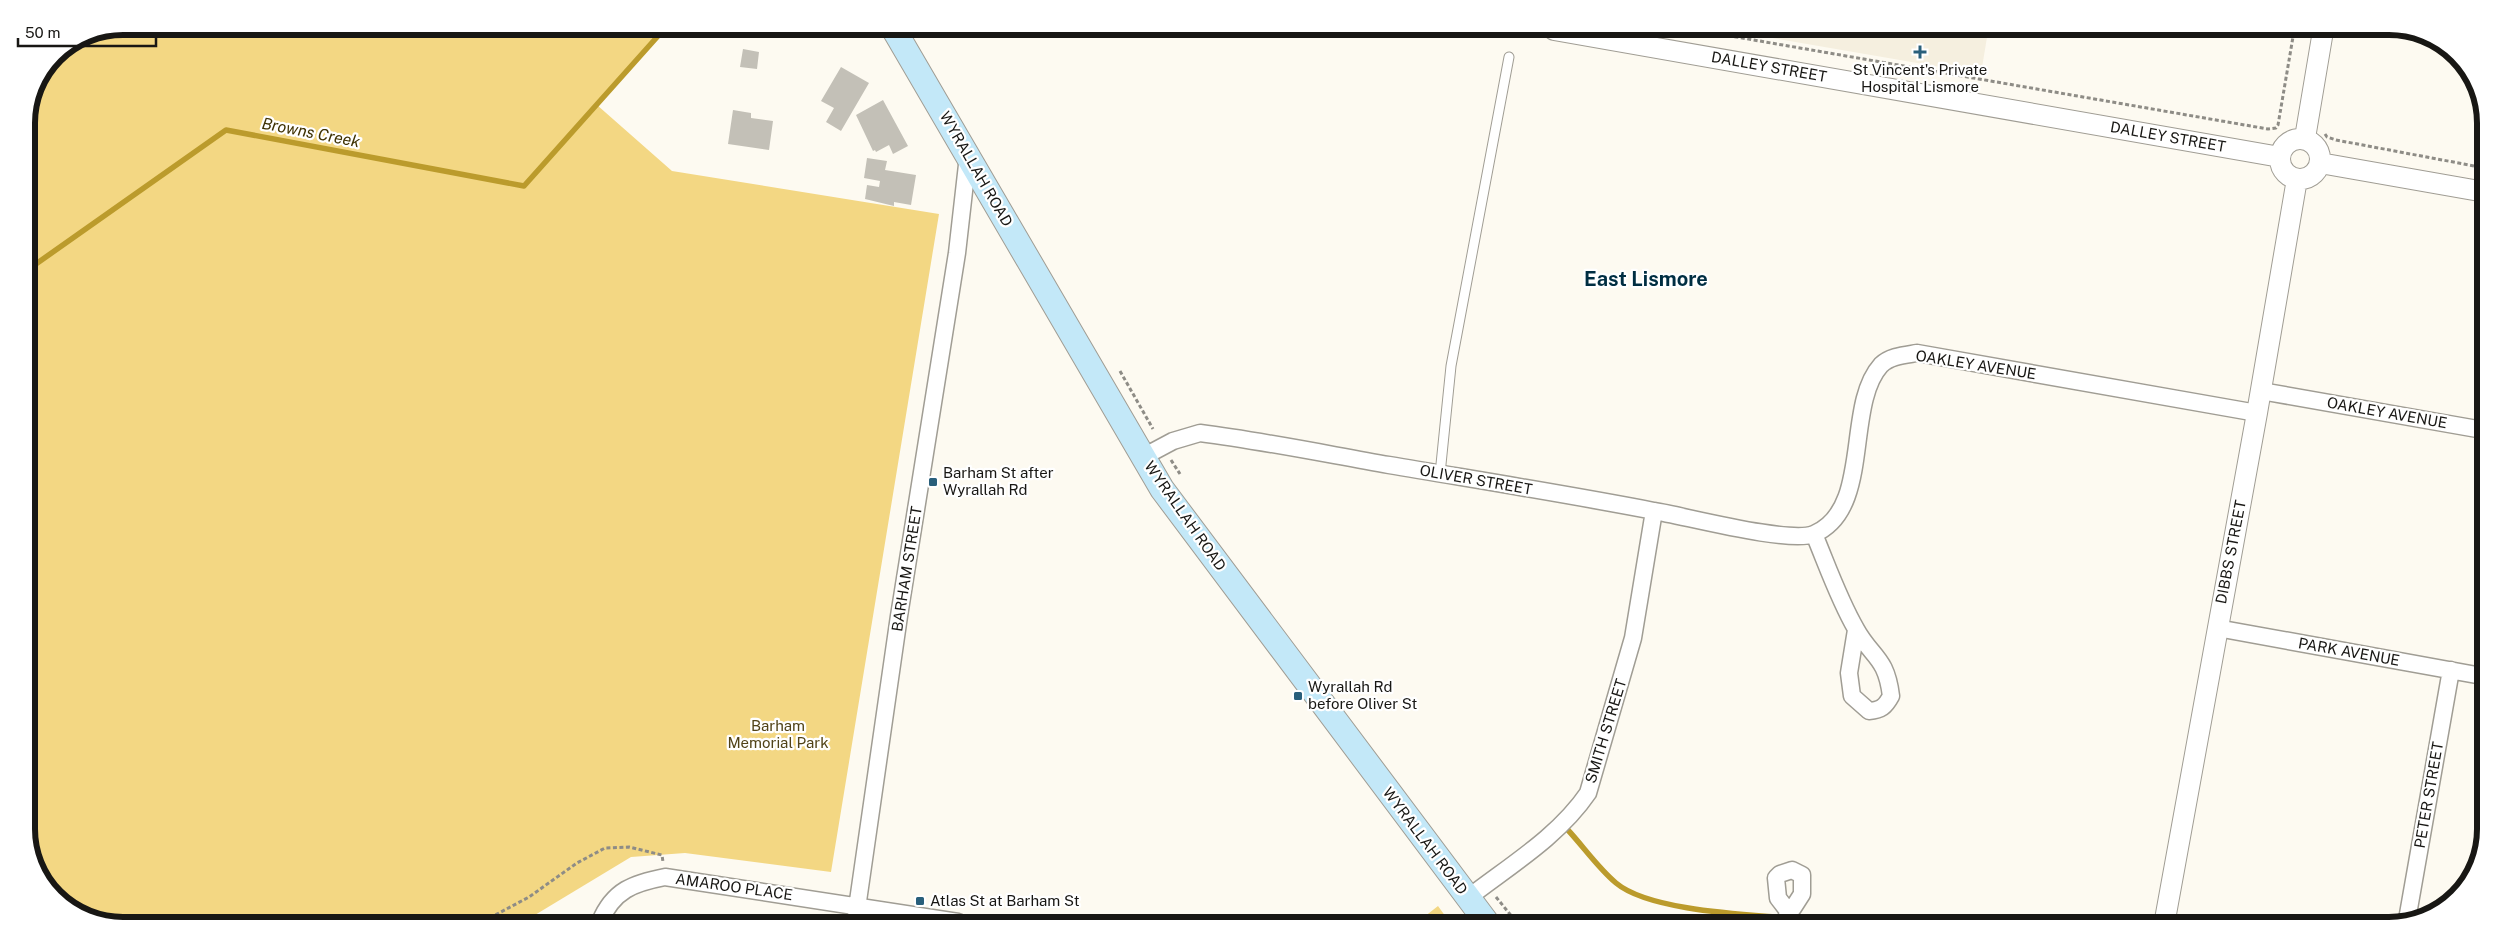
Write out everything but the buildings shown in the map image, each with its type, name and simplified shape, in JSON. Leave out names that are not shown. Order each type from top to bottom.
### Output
[{"type":"main road","name":"WYRALLAH ROAD","points":[[897,35],[968,156],[1153,452],[1162,489],[1477,891],[1486,917]]},
{"type":"street","name":"DALLEY STREET","points":[[1583,35],[2280,157]]},
{"type":"street","points":[[2305,138],[2322,35]]},
{"type":"street","points":[[2305,138],[2311,141],[2319,150],[2320,163],[2318,169],[2309,177],[2297,178],[2286,173],[2280,163],[2280,157],[2282,150],[2291,140],[2305,138]]},
{"type":"street","name":"BARHAM STREET","points":[[856,917],[897,626],[957,253],[968,156]]},
{"type":"street","points":[[2320,163],[2477,191]]},
{"type":"street","name":"DIBBS STREET","points":[[2165,917],[2258,413],[2297,178]]},
{"type":"street","name":"OAKLEY AVENUE","points":[[1814,534],[1834,517],[1844,501],[1852,478],[1867,386],[1882,364],[1895,357],[1917,353],[2258,413]]},
{"type":"street","name":"OAKLEY AVENUE","points":[[2261,391],[2477,429]]},
{"type":"street","name":"OLIVER STREET","points":[[1153,452],[1173,441],[1200,433],[1654,511],[1758,532],[1803,536],[1814,534]]},
{"type":"street","name":"SMITH STREET","points":[[1477,891],[1556,830],[1576,810],[1588,793],[1633,638],[1654,511]]},
{"type":"street","points":[[1814,534],[1856,630]]},
{"type":"street","name":"PARK AVENUE","points":[[2217,628],[2477,675]]},
{"type":"street","name":"PETER STREET","points":[[2408,914],[2451,670]]},
{"type":"street","name":"AMAROO PLACE","points":[[603,917],[615,898],[637,882],[665,877],[926,917]]},
{"type":"lane","points":[[1440,474],[1451,366],[1509,57]]},
{"type":"path","points":[[1725,35],[2268,129],[2276,128],[2278,125],[2293,35]]},
{"type":"path","points":[[2324,131],[2327,137],[2336,140],[2477,166]]},
{"type":"path","points":[[1116,364],[1153,452],[1182,479]]},
{"type":"path","points":[[491,917],[528,897],[577,863],[604,848],[629,847],[662,855],[665,877]]},
{"type":"path","points":[[1477,891],[1509,917]]},
{"type":"shaded area","name":"St Vincent's Private Hospital Lismore","points":[[1755,35],[1987,35],[1981,74]]},
{"type":"green space","name":"Barham Memorial Park","points":[[123,35],[659,35],[597,105],[672,171],[939,214],[831,872],[685,853],[631,857],[532,917],[123,917],[106,915],[84,908],[65,895],[53,882],[42,863],[35,835],[35,123],[38,100],[47,79],[57,65],[74,50],[100,38]]},
{"type":"green space","points":[[1438,906],[1446,917],[1424,917]]},
{"type":"waterway","name":"Browns Creek","points":[[35,265],[226,130],[524,186],[659,35]]},
{"type":"waterway","points":[[1567,829],[1609,877],[1630,892],[1648,899],[1692,909],[1775,917]]},
{"type":"place","name":"St Vincent's Private Hospital Lismore","points":[[1920,52]]},
{"type":"place","name":"Barham St after Wyrallah Rd","points":[[933,482]]},
{"type":"place","name":"Wyrallah Rd before Oliver St","points":[[1298,696]]},
{"type":"place","name":"Atlas St at Barham St","points":[[920,901]]},
{"type":"district","name":"East Lismore","points":[[1646,279]]}]
